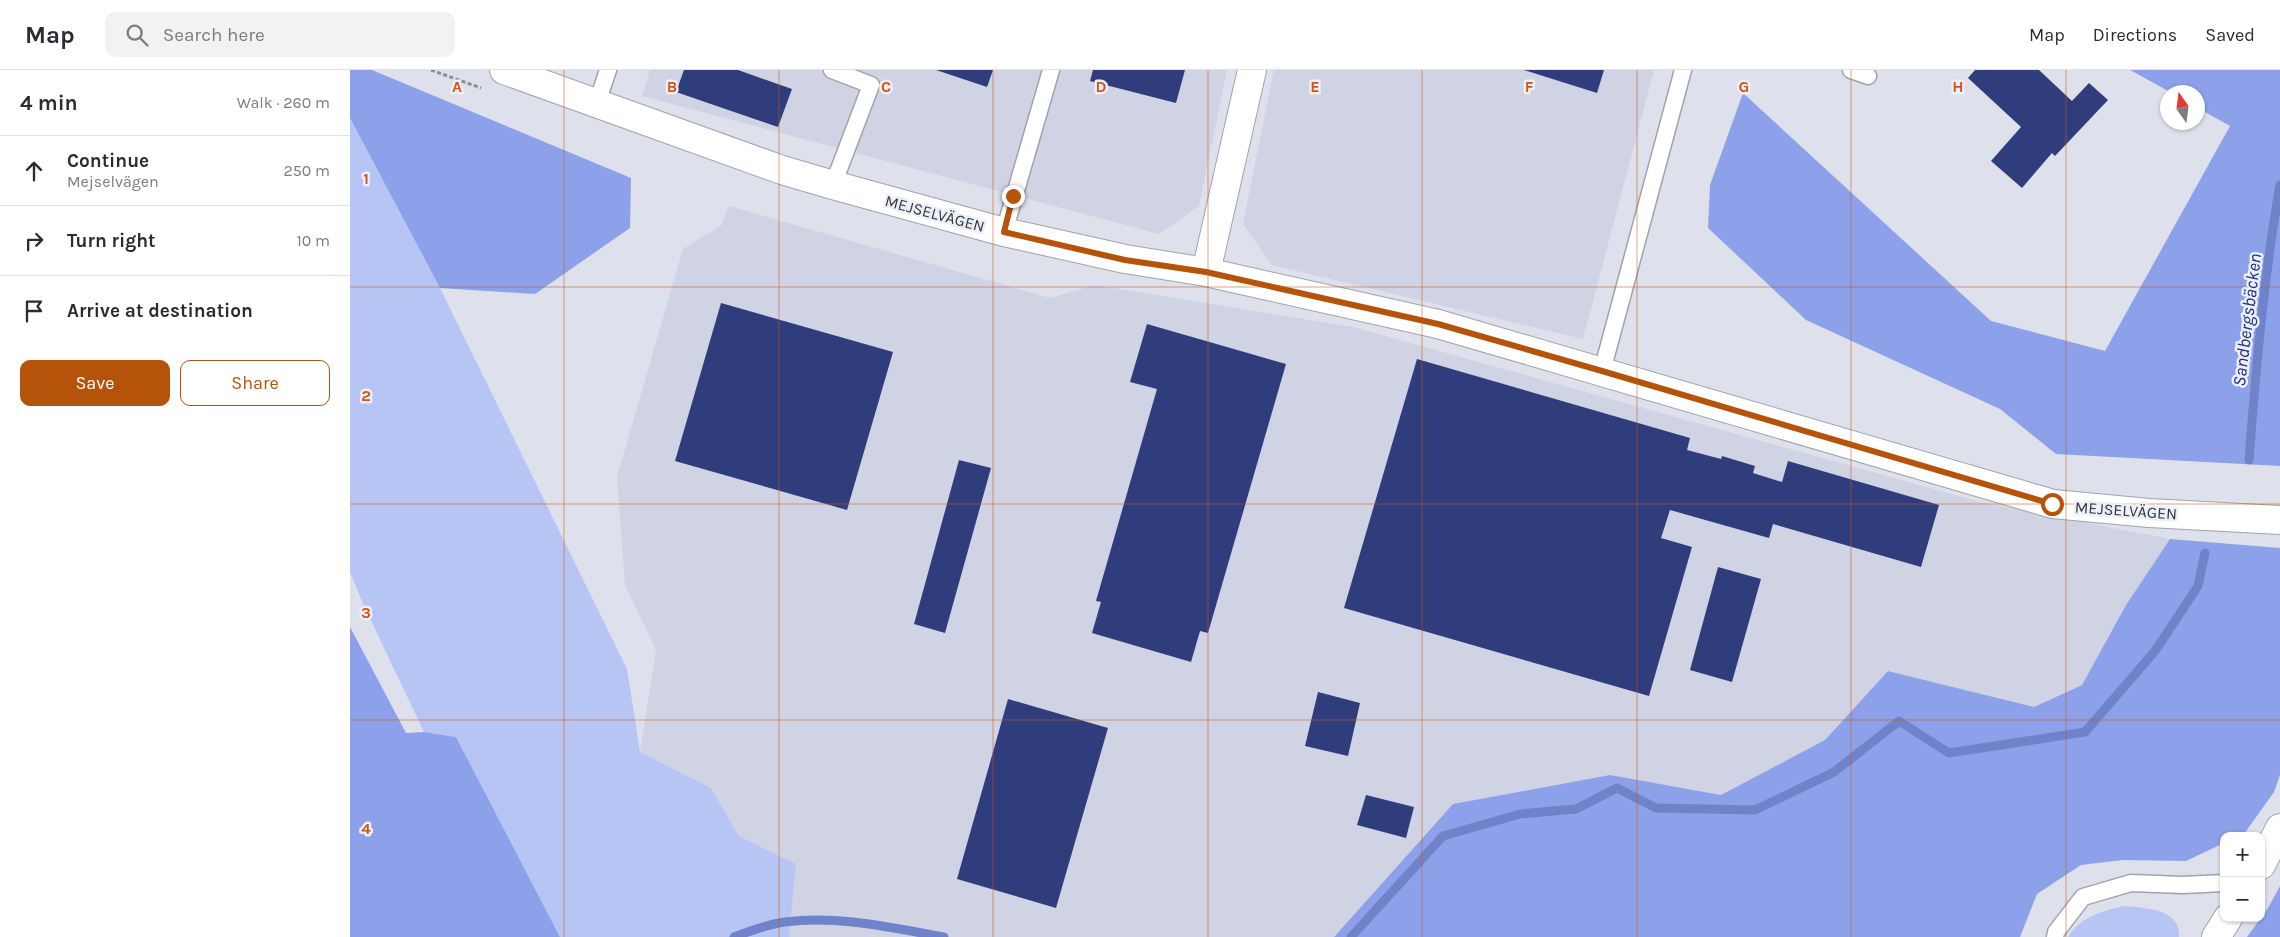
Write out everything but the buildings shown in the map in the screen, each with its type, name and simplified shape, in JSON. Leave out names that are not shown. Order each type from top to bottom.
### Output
[{"type":"street","name":"MEJSELVÄGEN","points":[[504,70],[782,170],[833,185],[1004,232],[1125,260],[1206,272],[1438,324],[2052,504],[2149,513],[2280,520]]},
{"type":"street","points":[[1206,272],[1252,70]]},
{"type":"street","points":[[2265,857],[2280,828]]},
{"type":"street","points":[[2216,937],[2225,922]]},
{"type":"lane","points":[[597,103],[608,70]]},
{"type":"lane","points":[[832,70],[871,85],[833,185]]},
{"type":"lane","points":[[1004,232],[1051,70]]},
{"type":"lane","points":[[1602,371],[1683,70]]},
{"type":"lane","points":[[1851,70],[1868,76]]},
{"type":"lane","points":[[2055,937],[2056,932],[2083,897],[2131,883],[2220,883]]},
{"type":"shaded area","points":[[350,70],[372,70],[631,178],[630,228],[535,294],[440,288],[350,118]]},
{"type":"shaded area","points":[[650,70],[1227,70],[1199,206],[1159,234],[642,96]]},
{"type":"shaded area","points":[[1274,70],[1654,70],[1583,339],[1272,265],[1243,224]]},
{"type":"shaded area","points":[[2130,70],[2280,70],[2280,466],[2056,454],[2000,409],[1806,320],[1708,228],[1710,185],[1743,93],[1991,321],[2105,351],[2230,126],[2205,112],[2205,85],[2160,86]]},
{"type":"shaded area","points":[[350,118],[440,288],[627,669],[640,752],[711,788],[739,836],[796,864],[789,937],[560,937],[456,737],[424,732],[364,606],[350,572]]},
{"type":"shaded area","points":[[729,206],[1050,298],[1095,285],[1353,327],[1980,502],[2170,539],[2126,605],[2082,685],[2034,707],[1888,671],[1825,740],[1721,795],[1610,775],[1453,804],[1334,937],[789,937],[796,864],[739,836],[711,788],[640,752],[656,650],[625,585],[617,477],[683,249],[721,226]]},
{"type":"shaded area","points":[[2170,539],[2280,548],[2280,775],[2274,792],[2245,832],[2220,832],[2220,845],[2186,861],[2123,860],[2081,865],[2037,894],[2020,937],[1334,937],[1453,804],[1610,775],[1721,795],[1825,740],[1888,671],[2034,707],[2082,685],[2126,605]]},
{"type":"shaded area","points":[[350,627],[406,733],[424,732],[456,737],[560,937],[350,937]]},
{"type":"shaded area","points":[[2280,886],[2280,937],[2247,937],[2258,922],[2265,922],[2265,912]]},
{"type":"shaded area","points":[[2123,906],[2160,911],[2168,915],[2178,927],[2179,937],[2068,937],[2079,924],[2092,916]]},
{"type":"waterway","name":"Sandbergsbäcken","points":[[2249,460],[2261,322],[2269,253],[2280,185]]},
{"type":"waterway","name":"Sandbergsbäcken","points":[[1351,937],[1443,836],[1520,814],[1576,809],[1617,788],[1656,808],[1755,810],[1834,772],[1899,721],[1949,753],[2085,732],[2155,651],[2198,586],[2205,553]]},
{"type":"waterway","points":[[734,937],[779,923],[805,920],[845,921],[944,937]]},
{"type":"route","points":[[1013,196],[1004,232],[1125,260],[1206,272],[1438,324],[2052,504]]}]
